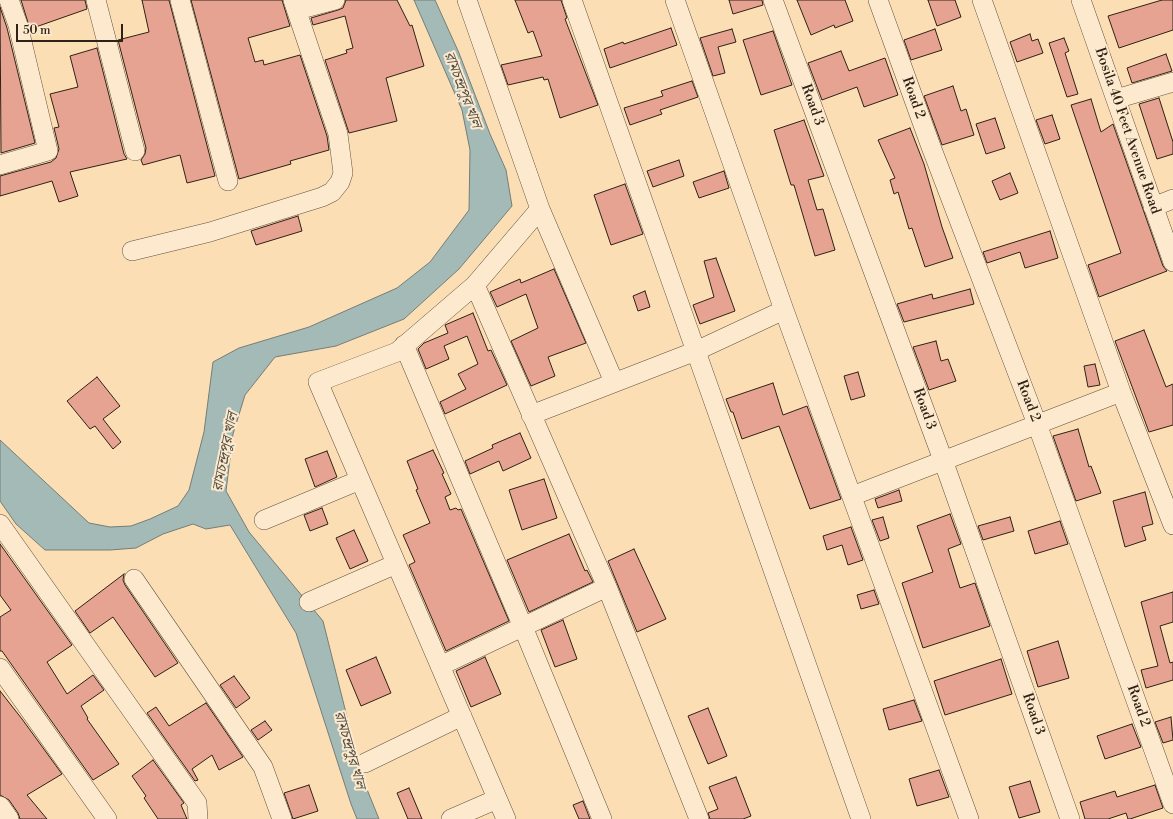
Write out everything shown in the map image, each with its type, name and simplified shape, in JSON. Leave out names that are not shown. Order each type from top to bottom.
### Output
[{"type":"street","points":[[0,165],[48,151],[18,25],[9,0]]},
{"type":"street","points":[[96,0],[135,151]]},
{"type":"street","points":[[180,0],[228,181]]},
{"type":"street","points":[[132,251],[210,232],[322,197],[332,192],[340,182],[343,173],[338,134],[295,5],[335,0]]},
{"type":"street","points":[[467,0],[540,209],[614,382]]},
{"type":"street","points":[[572,0],[861,819]]},
{"type":"street","points":[[675,0],[784,310],[969,819]]},
{"type":"street","name":"Road 3","points":[[773,0],[943,460],[1070,819]]},
{"type":"street","name":"Road 2","points":[[878,0],[930,144],[1037,424],[1173,804]]},
{"type":"street","points":[[982,0],[1121,392],[1173,525]]},
{"type":"street","name":"Bosila 40 Feet Avenue Road","points":[[1081,0],[1173,262]]},
{"type":"street","points":[[1116,98],[1173,82]]},
{"type":"street","points":[[1153,207],[1173,199]]},
{"type":"street","points":[[506,819],[318,382],[397,352],[475,285],[540,209]]},
{"type":"street","points":[[475,285],[606,587],[698,819]]},
{"type":"street","points":[[532,415],[696,351],[784,310]]},
{"type":"street","points":[[404,345],[602,819]]},
{"type":"street","points":[[852,496],[1121,392]]},
{"type":"street","points":[[264,520],[360,480]]},
{"type":"street","points":[[0,524],[197,803],[198,819]]},
{"type":"street","points":[[309,602],[396,564]]},
{"type":"street","points":[[134,579],[263,767],[282,819]]},
{"type":"street","points":[[440,666],[606,587]]},
{"type":"street","points":[[0,668],[107,819]]},
{"type":"street","points":[[365,764],[462,716]]},
{"type":"street","points":[[450,819],[497,799]]},
{"type":"street","points":[[0,806],[9,819]]},
{"type":"water","name":"রামচন্দ্রপুর খাল","points":[[414,0],[435,0],[459,53],[490,134],[506,170],[512,206],[459,269],[404,319],[336,346],[275,357],[245,395],[233,434],[226,491],[249,532],[323,621],[362,777],[379,819],[357,819],[296,633],[230,525],[206,529],[193,524],[163,534],[136,548],[110,550],[45,550],[16,524],[0,501],[0,440],[89,523],[110,527],[131,526],[150,519],[178,506],[189,490],[204,432],[213,362],[239,348],[309,327],[397,288],[430,262],[469,210],[470,150],[462,110]]},
{"type":"building","points":[[21,0],[85,0],[87,9],[30,29]]},
{"type":"building","points":[[142,0],[169,0],[215,176],[187,183],[180,155],[143,165],[141,160],[145,154],[146,148],[118,40],[149,32]]},
{"type":"building","points":[[191,0],[282,0],[290,26],[248,38],[255,62],[263,60],[264,65],[300,55],[327,136],[329,150],[290,161],[291,164],[239,179]]},
{"type":"building","points":[[346,0],[397,0],[410,26],[412,25],[424,66],[386,78],[397,121],[349,133],[325,60],[347,53],[346,50],[353,48],[345,16],[313,25],[311,18],[343,8]]},
{"type":"building","points":[[515,0],[561,0],[567,18],[565,19],[598,105],[560,118],[548,79],[544,80],[543,77],[508,85],[501,65],[542,56],[533,31],[528,33]]},
{"type":"building","points":[[729,0],[762,0],[763,5],[733,14]]},
{"type":"building","points":[[797,0],[845,0],[853,21],[835,28],[834,25],[811,35]]},
{"type":"building","points":[[928,0],[955,0],[961,17],[937,26]]},
{"type":"building","points":[[1162,0],[1173,0],[1173,30],[1119,48],[1108,16]]},
{"type":"building","points":[[0,7],[7,28],[35,143],[1,153]]},
{"type":"building","points":[[671,28],[677,45],[610,68],[604,49],[623,42],[624,44]]},
{"type":"building","points":[[732,29],[736,42],[718,47],[725,73],[713,76],[700,38]]},
{"type":"building","points":[[935,29],[942,50],[911,60],[904,40]]},
{"type":"building","points":[[773,31],[792,85],[761,95],[743,40]]},
{"type":"building","points":[[1030,34],[1032,41],[1038,39],[1043,53],[1017,62],[1010,42]]},
{"type":"building","points":[[1064,38],[1069,51],[1065,53],[1078,94],[1067,97],[1049,43]]},
{"type":"building","points":[[97,48],[124,154],[127,159],[70,172],[78,196],[59,202],[52,181],[0,196],[0,176],[51,162],[56,158],[59,149],[54,128],[59,127],[50,94],[78,87],[70,56]]},
{"type":"building","points":[[841,51],[849,71],[885,58],[898,95],[864,107],[857,87],[822,100],[808,63]]},
{"type":"building","points":[[1166,54],[1172,71],[1132,83],[1127,68]]},
{"type":"building","points":[[692,81],[698,97],[660,110],[662,114],[630,125],[624,108],[663,96],[661,91]]},
{"type":"building","points":[[953,86],[961,111],[966,109],[974,135],[942,145],[924,96]]},
{"type":"building","points":[[1159,98],[1173,142],[1173,154],[1157,159],[1139,104]]},
{"type":"building","points":[[1091,99],[1101,132],[1113,124],[1163,266],[1167,271],[1099,297],[1088,265],[1121,253],[1071,105]]},
{"type":"building","points":[[1052,115],[1060,139],[1045,144],[1036,120]]},
{"type":"building","points":[[995,118],[1005,148],[986,154],[976,124]]},
{"type":"building","points":[[804,120],[824,176],[808,180],[817,210],[823,209],[835,250],[815,256],[794,185],[791,185],[774,130]]},
{"type":"building","points":[[910,128],[924,164],[942,227],[953,258],[925,267],[912,228],[909,229],[898,192],[894,194],[890,180],[895,178],[878,140]]},
{"type":"building","points":[[679,160],[684,176],[653,187],[647,171]]},
{"type":"building","points":[[724,171],[729,188],[699,198],[693,182]]},
{"type":"building","points":[[1010,173],[1018,193],[1000,200],[992,181]]},
{"type":"building","points":[[625,184],[643,234],[611,245],[594,195]]},
{"type":"building","points":[[298,216],[302,231],[256,245],[251,231]]},
{"type":"building","points":[[1050,231],[1058,258],[1025,268],[1020,252],[987,263],[983,252]]},
{"type":"building","points":[[716,258],[735,311],[700,324],[693,305],[714,297],[704,261]]},
{"type":"building","points":[[554,269],[586,343],[548,357],[555,376],[531,386],[511,341],[538,328],[526,294],[497,307],[490,292],[520,279],[521,283]]},
{"type":"building","points":[[970,289],[974,304],[904,322],[897,304],[932,294],[933,299]]},
{"type":"building","points":[[645,291],[650,307],[638,311],[633,296]]},
{"type":"building","points":[[473,313],[488,351],[491,350],[507,385],[445,414],[440,402],[466,389],[458,374],[478,364],[467,336],[444,346],[449,359],[426,369],[418,349],[424,343],[448,333],[445,325]]},
{"type":"building","points":[[1144,330],[1166,387],[1173,384],[1173,425],[1149,432],[1115,341]]},
{"type":"building","points":[[936,341],[941,361],[948,359],[956,381],[929,390],[913,347]]},
{"type":"building","points":[[1095,364],[1100,385],[1088,387],[1084,366]]},
{"type":"building","points":[[858,372],[865,396],[851,400],[844,376]]},
{"type":"building","points":[[97,377],[120,406],[103,419],[121,442],[113,449],[95,426],[90,429],[67,401]]},
{"type":"building","points":[[773,383],[783,415],[807,406],[841,499],[810,509],[779,426],[742,439],[733,412],[731,412],[726,399]]},
{"type":"building","points":[[1078,429],[1089,467],[1091,466],[1101,493],[1076,501],[1053,436]]},
{"type":"building","points":[[520,433],[531,458],[503,471],[499,461],[470,474],[465,461],[493,448],[492,445]]},
{"type":"building","points":[[433,450],[444,473],[442,474],[451,494],[445,497],[450,510],[456,508],[458,510],[461,509],[509,621],[446,651],[409,565],[415,562],[403,535],[430,523],[416,490],[418,489],[407,461]]},
{"type":"building","points":[[327,451],[337,477],[315,487],[305,459]]},
{"type":"building","points":[[544,479],[557,518],[522,530],[509,490]]},
{"type":"building","points":[[899,490],[902,501],[878,508],[875,499]]},
{"type":"building","points":[[1145,492],[1153,524],[1142,527],[1146,540],[1125,547],[1113,501]]},
{"type":"building","points":[[322,508],[328,524],[310,531],[304,515]]},
{"type":"building","points":[[950,514],[961,544],[948,549],[960,588],[975,583],[990,626],[923,648],[902,583],[933,572],[917,526]]},
{"type":"building","points":[[883,517],[889,538],[880,541],[872,520]]},
{"type":"building","points":[[1010,517],[1014,531],[983,540],[978,526]]},
{"type":"building","points":[[1060,521],[1068,544],[1035,554],[1028,531]]},
{"type":"building","points":[[851,527],[863,560],[848,565],[842,545],[827,550],[823,536]]},
{"type":"building","points":[[354,530],[368,561],[350,569],[336,538]]},
{"type":"building","points":[[569,534],[585,571],[587,570],[593,582],[529,612],[507,560]]},
{"type":"building","points":[[0,544],[72,645],[47,662],[67,694],[93,675],[104,690],[81,706],[88,718],[87,719],[119,764],[93,780],[2,651],[0,651],[0,617],[11,610],[0,595]]},
{"type":"building","points":[[634,549],[666,619],[637,632],[608,561]]},
{"type":"building","points":[[124,574],[123,580],[125,585],[178,663],[155,677],[113,617],[90,633],[75,611]]},
{"type":"building","points":[[874,590],[879,604],[861,609],[857,595]]},
{"type":"building","points":[[1173,592],[1173,622],[1160,626],[1170,663],[1173,662],[1173,680],[1146,688],[1141,670],[1158,666],[1141,602]]},
{"type":"building","points":[[563,620],[577,659],[555,667],[541,630]]},
{"type":"building","points":[[1058,641],[1069,678],[1038,687],[1027,651]]},
{"type":"building","points":[[376,657],[391,693],[361,706],[346,670]]},
{"type":"building","points":[[485,657],[501,694],[471,707],[456,671]]},
{"type":"building","points":[[1001,659],[1012,694],[945,715],[934,681]]},
{"type":"building","points":[[234,676],[250,698],[236,708],[220,685]]},
{"type":"building","points":[[0,691],[62,774],[27,795],[47,819],[20,819],[18,813],[9,800],[0,795]]},
{"type":"building","points":[[914,700],[922,721],[889,730],[883,709]]},
{"type":"building","points":[[206,703],[243,757],[219,770],[212,755],[192,769],[198,780],[195,781],[147,713],[156,707],[169,726]]},
{"type":"building","points":[[708,708],[727,756],[708,764],[688,716]]},
{"type":"building","points":[[1171,717],[1173,740],[1163,743],[1155,722]]},
{"type":"building","points":[[265,721],[272,730],[258,740],[251,730]]},
{"type":"building","points":[[1132,724],[1141,747],[1105,759],[1097,736]]},
{"type":"building","points":[[153,760],[184,803],[181,805],[187,819],[158,819],[144,798],[146,796],[132,776]]},
{"type":"building","points":[[939,770],[949,797],[917,806],[909,779]]},
{"type":"building","points":[[736,777],[751,816],[743,819],[710,819],[708,813],[718,809],[709,787]]},
{"type":"building","points":[[1030,781],[1040,812],[1019,818],[1009,787]]},
{"type":"building","points":[[309,785],[318,811],[293,819],[284,793]]},
{"type":"building","points":[[1155,785],[1163,808],[1130,819],[1128,819],[1126,813],[1108,819],[1085,819],[1080,802],[1115,791],[1117,797]]},
{"type":"building","points":[[409,788],[422,819],[408,819],[397,793]]},
{"type":"building","points":[[583,801],[590,819],[579,819],[573,805]]}]
